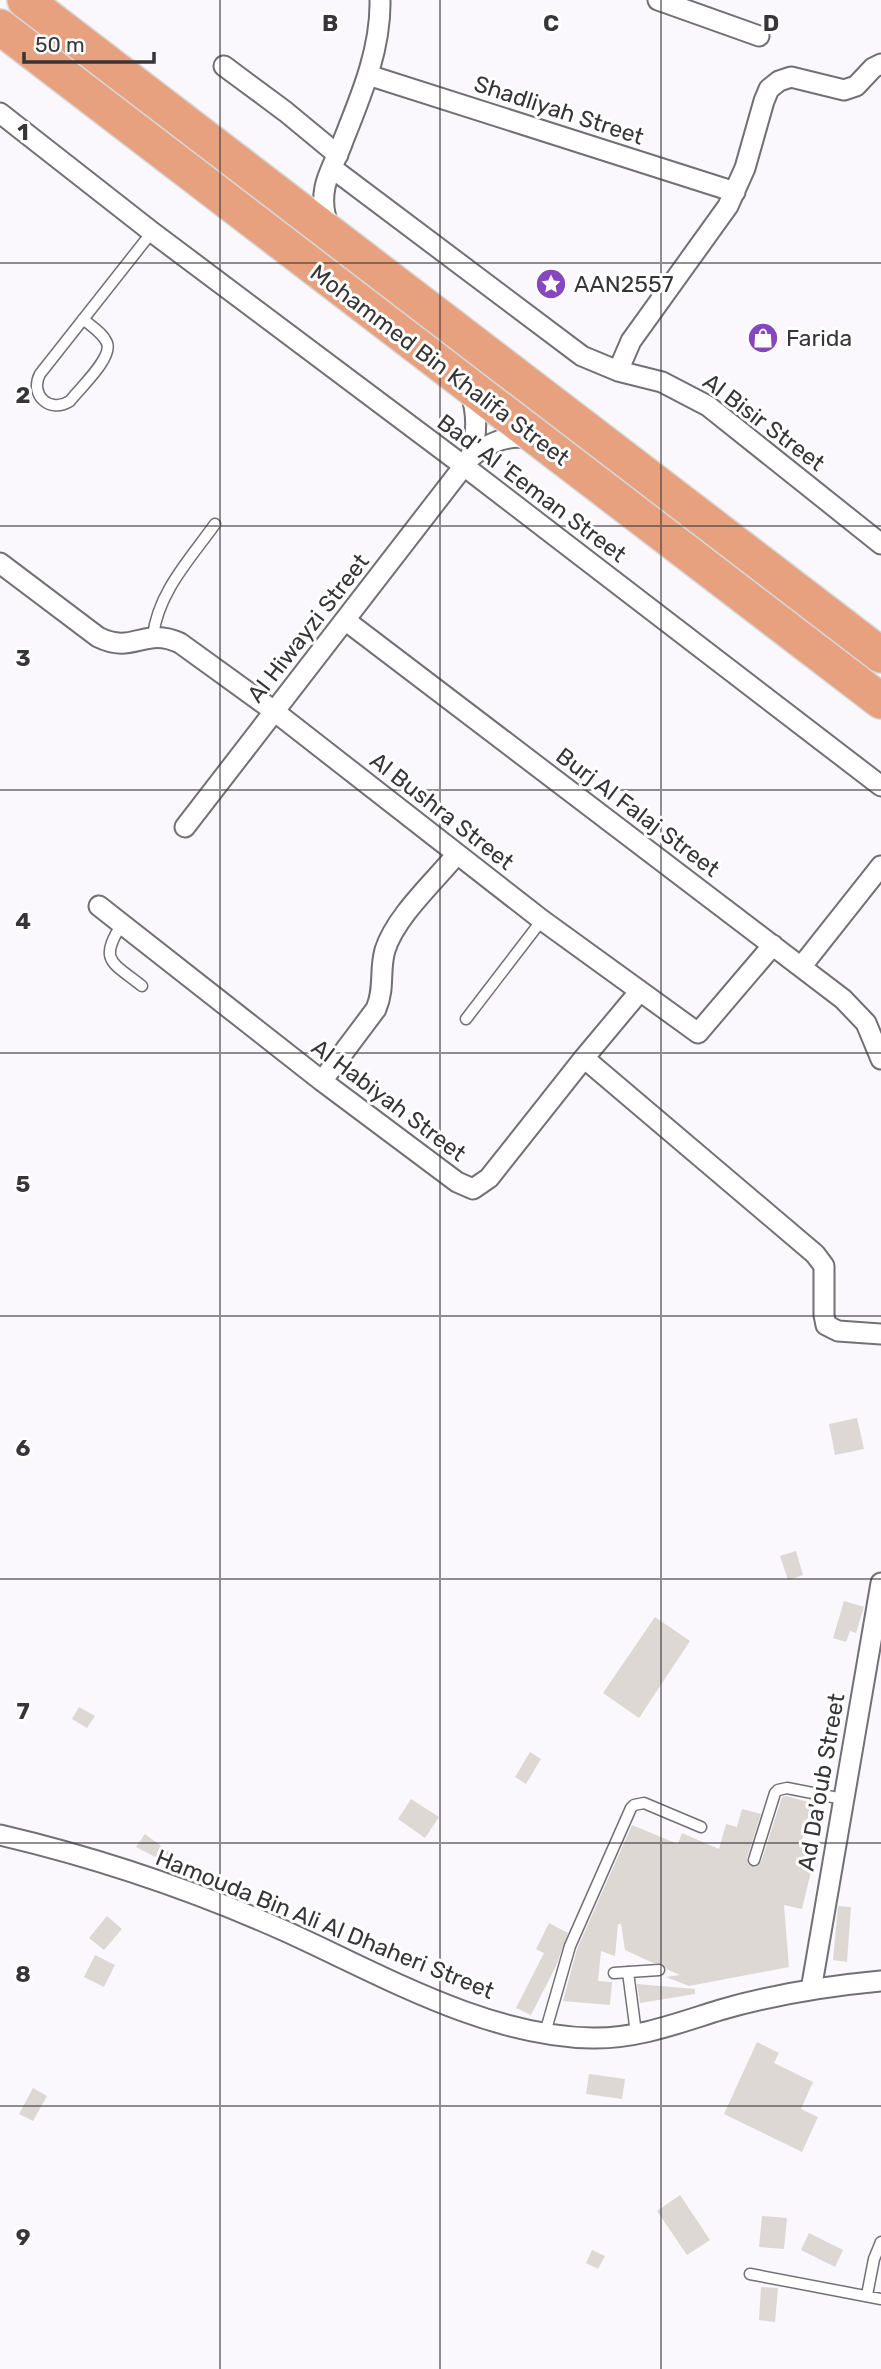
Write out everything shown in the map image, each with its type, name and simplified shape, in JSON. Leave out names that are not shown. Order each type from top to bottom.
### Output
[{"type":"highway","name":"Mohammed Bin Khalifa Street","points":[[25,0],[881,655]]},
{"type":"highway","name":"Mohammed Bin Khalifa Street","points":[[0,27],[881,701]]},
{"type":"street","points":[[335,239],[323,206],[335,162],[368,75],[381,24],[380,0]]},
{"type":"street","points":[[658,0],[759,36]]},
{"type":"street","points":[[706,17],[717,0]]},
{"type":"street","points":[[618,371],[631,341],[720,219],[735,192],[769,89],[779,81],[791,77],[844,90],[856,86],[873,68],[881,64]]},
{"type":"street","name":"Al Bisir Street","points":[[224,66],[299,122],[335,162],[582,356],[618,371],[662,382],[708,406],[881,544]]},
{"type":"street","name":"Shadliyah Street","points":[[368,75],[735,192]]},
{"type":"street","name":"Bad' Al 'Eeman Street","points":[[0,113],[152,232],[467,462],[881,786]]},
{"type":"street","points":[[274,192],[307,194],[335,162]]},
{"type":"street","name":"Al Hiwayzi Street","points":[[467,462],[474,445],[476,416],[469,388]]},
{"type":"street","name":"Al Hiwayzi Street","points":[[185,827],[467,462],[490,443],[502,439],[539,440]]},
{"type":"street","points":[[0,563],[98,637],[109,642],[133,643],[153,636]]},
{"type":"street","name":"Burj Al Falaj Street","points":[[345,620],[856,1010],[866,1023],[881,1059]]},
{"type":"street","name":"Al Bushra Street","points":[[153,636],[180,643],[274,711],[542,920],[698,1033],[773,945]]},
{"type":"street","points":[[322,1081],[376,1009],[382,996],[382,969],[391,936],[457,854]]},
{"type":"street","points":[[802,967],[881,866]]},
{"type":"street","name":"Al Habiyah Street","points":[[99,906],[322,1081],[457,1182],[473,1189],[489,1178],[584,1058]]},
{"type":"street","points":[[640,991],[584,1058],[814,1254],[824,1266],[826,1325],[838,1331],[881,1334]]},
{"type":"street","name":"Ad Da'oub Street","points":[[811,1990],[881,1583]]},
{"type":"street","name":"Hamouda Bin Ali Al Dhaheri Street","points":[[0,1835],[84,1856],[176,1887],[286,1932],[421,1994],[514,2027],[563,2037],[595,2038],[667,2029],[721,2010],[811,1990],[881,1981]]},
{"type":"lane","points":[[83,319],[106,341],[106,357],[70,401],[64,405],[50,405],[40,397],[37,380],[83,319],[152,232]]},
{"type":"lane","points":[[153,636],[157,613],[166,593],[215,524]]},
{"type":"lane","points":[[466,1019],[542,920]]},
{"type":"lane","points":[[122,924],[111,941],[108,953],[114,964],[142,986]]},
{"type":"lane","points":[[754,1860],[778,1790],[787,1788],[843,1799]]},
{"type":"lane","points":[[545,2033],[570,1946],[631,1808],[639,1803],[648,1804],[701,1827]]},
{"type":"lane","points":[[614,1973],[659,1970]]},
{"type":"lane","points":[[628,1972],[636,2033]]},
{"type":"lane","points":[[867,2295],[874,2259],[881,2242]]},
{"type":"lane","points":[[750,2274],[881,2299]]},
{"type":"building","points":[[857,1418],[864,1449],[835,1455],[829,1424]]},
{"type":"building","points":[[796,1551],[803,1575],[788,1580],[780,1556]]},
{"type":"building","points":[[844,1601],[864,1607],[856,1633],[850,1631],[846,1642],[833,1638]]},
{"type":"building","points":[[655,1617],[690,1641],[639,1718],[603,1693]]},
{"type":"building","points":[[79,1707],[95,1716],[87,1728],[72,1719]]},
{"type":"building","points":[[530,1752],[541,1759],[526,1784],[515,1777]]},
{"type":"building","points":[[782,1797],[812,1803],[800,1847],[816,1851],[802,1909],[784,1905],[789,1967],[689,1986],[666,1977],[680,1975],[666,1969],[663,1964],[653,1963],[625,1950],[621,1924],[618,1924],[615,1956],[601,1951],[598,1981],[612,1982],[610,2005],[563,2001],[577,1949],[632,1825],[678,1844],[682,1833],[719,1849],[726,1824],[737,1827],[742,1809],[761,1814],[747,1858],[748,1864],[755,1867],[761,1862]]},
{"type":"building","points":[[411,1799],[439,1817],[425,1838],[398,1819]]},
{"type":"building","points":[[145,1834],[184,1863],[180,1870],[136,1847]]},
{"type":"building","points":[[838,1906],[851,1907],[847,1962],[833,1960]]},
{"type":"building","points":[[107,1916],[122,1929],[104,1950],[89,1938]]},
{"type":"building","points":[[549,1923],[568,1933],[556,1966],[531,2015],[516,2008],[544,1953],[536,1949]]},
{"type":"building","points":[[95,1955],[115,1965],[104,1987],[84,1977]]},
{"type":"building","points":[[637,1984],[695,1989],[695,1994],[640,2003]]},
{"type":"building","points":[[757,2042],[779,2053],[774,2063],[813,2082],[801,2109],[818,2117],[802,2152],[724,2114]]},
{"type":"building","points":[[589,2074],[625,2079],[622,2099],[586,2094]]},
{"type":"building","points":[[33,2088],[47,2096],[33,2121],[19,2114]]},
{"type":"building","points":[[680,2195],[710,2240],[687,2255],[657,2211]]},
{"type":"building","points":[[762,2216],[787,2218],[784,2249],[759,2247]]},
{"type":"building","points":[[809,2233],[843,2250],[835,2267],[801,2250]]},
{"type":"building","points":[[592,2250],[605,2256],[598,2269],[586,2263]]},
{"type":"building","points":[[761,2287],[778,2288],[775,2322],[759,2320]]},
{"type":"place","name":"AAN2557","points":[[551,284]]},
{"type":"place","name":"Farida","points":[[763,338]]}]
